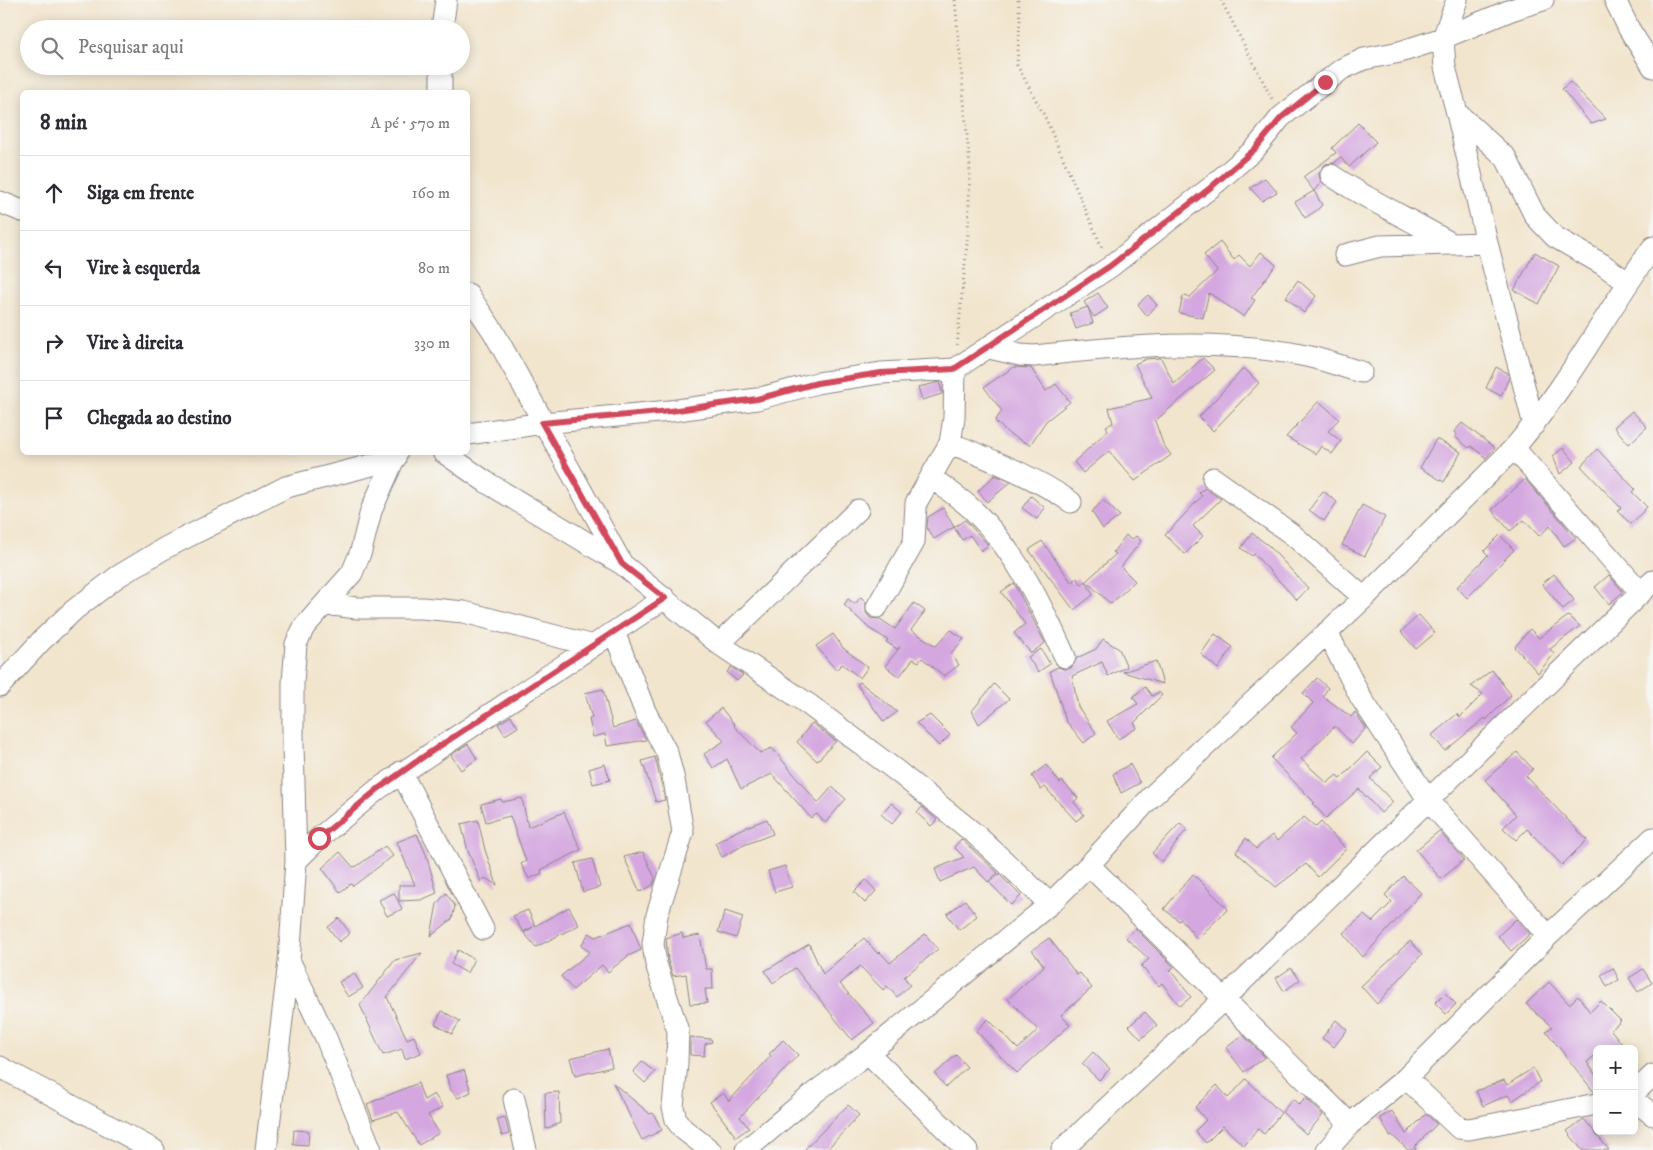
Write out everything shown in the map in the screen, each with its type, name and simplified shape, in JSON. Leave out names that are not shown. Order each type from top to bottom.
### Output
[{"type":"street","points":[[443,20],[446,0]]},
{"type":"street","points":[[1457,0],[1443,38],[1446,67],[1487,243],[1534,425]]},
{"type":"street","points":[[470,434],[542,423],[670,411],[757,399],[817,383],[881,373],[954,369],[989,348],[1048,305],[1110,266],[1210,188],[1255,149],[1282,117],[1342,69],[1364,59],[1400,52],[1443,38],[1511,10],[1543,0]]},
{"type":"street","points":[[1615,0],[1629,29],[1653,67]]},
{"type":"street","points":[[440,75],[441,90]]},
{"type":"street","points":[[1457,112],[1506,158],[1535,216],[1555,237],[1602,264],[1628,282]]},
{"type":"street","points":[[1331,175],[1355,191],[1397,212],[1453,244]]},
{"type":"street","points":[[0,202],[20,210]]},
{"type":"street","points":[[1346,255],[1380,246],[1487,243]]},
{"type":"street","points":[[746,1150],[814,1092],[868,1053],[1050,904],[1089,865],[1150,798],[1364,598],[1514,448],[1534,425],[1578,363],[1628,282],[1653,247]]},
{"type":"street","points":[[470,297],[493,331],[542,423],[622,564]]},
{"type":"street","points":[[989,348],[1034,356],[1123,346],[1179,345],[1259,349],[1308,356],[1361,372]]},
{"type":"street","points":[[878,607],[914,542],[916,503],[950,443],[954,418],[954,369]]},
{"type":"street","points":[[950,443],[1045,484],[1071,502]]},
{"type":"street","points":[[1062,1150],[1224,1000],[1647,587],[1514,448]]},
{"type":"street","points":[[447,455],[486,482],[622,564],[719,644],[808,704],[898,772],[975,834],[1050,904]]},
{"type":"street","points":[[266,1150],[289,962],[296,862],[293,683],[296,644],[304,627],[352,573],[361,551],[371,511],[396,456]]},
{"type":"street","points":[[0,686],[42,640],[74,610],[117,577],[165,548],[286,487],[396,456]]},
{"type":"street","points":[[931,477],[976,513],[1004,544],[1046,616],[1065,657]]},
{"type":"street","points":[[1213,478],[1294,535],[1364,598]]},
{"type":"street","points":[[719,644],[858,510]]},
{"type":"street","points":[[296,862],[319,838],[401,772],[590,645],[614,632],[665,598]]},
{"type":"street","points":[[325,604],[357,608],[422,608],[464,612],[590,645]]},
{"type":"street","points":[[614,632],[645,710],[666,753],[674,780],[683,832],[657,915],[653,944],[656,964],[678,1031],[673,1107],[676,1120],[683,1129],[710,1150]]},
{"type":"street","points":[[1327,632],[1361,698],[1429,801],[1548,936]]},
{"type":"street","points":[[401,772],[483,929]]},
{"type":"street","points":[[1327,1150],[1350,1124],[1406,1078],[1548,936],[1653,838]]},
{"type":"street","points":[[1089,865],[1152,925],[1224,1000],[1350,1124]]},
{"type":"street","points":[[289,962],[329,1046],[371,1150]]},
{"type":"street","points":[[868,1053],[967,1150]]},
{"type":"street","points":[[0,1067],[154,1150]]},
{"type":"street","points":[[1637,1090],[1653,1075]]},
{"type":"street","points":[[1406,1078],[1459,1128],[1469,1129],[1593,1105]]},
{"type":"street","points":[[514,1099],[526,1150]]},
{"type":"street","points":[[1638,1103],[1653,1115]]},
{"type":"path","points":[[954,0],[970,168],[968,234],[954,369]]},
{"type":"path","points":[[1018,0],[1020,19],[1017,65],[1046,117],[1110,266]]},
{"type":"path","points":[[1221,0],[1282,117]]},
{"type":"building","points":[[1570,82],[1606,119],[1591,124],[1562,89]]},
{"type":"building","points":[[1358,123],[1376,142],[1349,167],[1340,157],[1335,163],[1325,164],[1319,174],[1321,182],[1314,191],[1303,177],[1336,153],[1332,148]]},
{"type":"building","points":[[1265,178],[1277,192],[1262,201],[1250,188]]},
{"type":"building","points":[[1314,191],[1322,205],[1305,218],[1295,202]]},
{"type":"building","points":[[1220,242],[1234,260],[1239,255],[1250,266],[1261,252],[1276,265],[1251,298],[1255,300],[1244,317],[1209,293],[1203,318],[1179,313],[1183,296],[1190,297],[1217,271],[1204,255]]},
{"type":"building","points":[[1535,252],[1559,266],[1539,304],[1514,290]]},
{"type":"building","points":[[1298,280],[1316,296],[1304,313],[1286,297]]},
{"type":"building","points":[[1098,293],[1108,308],[1094,317],[1084,302]]},
{"type":"building","points":[[1148,295],[1157,305],[1147,316],[1138,304]]},
{"type":"building","points":[[1088,307],[1093,323],[1076,329],[1070,313]]},
{"type":"building","points":[[1161,358],[1174,384],[1203,358],[1215,370],[1155,421],[1163,444],[1171,455],[1135,481],[1109,451],[1083,473],[1074,462],[1108,430],[1106,426],[1113,423],[1109,408],[1152,398],[1135,364],[1146,359]]},
{"type":"building","points":[[1014,367],[1031,368],[1046,391],[1056,384],[1070,402],[1046,421],[1030,445],[1009,434],[995,421],[1002,411],[984,387]]},
{"type":"building","points":[[1496,367],[1508,373],[1509,378],[1501,396],[1486,388]]},
{"type":"building","points":[[1244,368],[1259,383],[1213,431],[1199,417]]},
{"type":"building","points":[[940,382],[942,394],[922,400],[918,387]]},
{"type":"building","points":[[1319,401],[1339,419],[1328,431],[1341,441],[1332,454],[1321,446],[1316,454],[1286,437]]},
{"type":"building","points":[[1632,411],[1647,427],[1629,444],[1614,427]]},
{"type":"building","points":[[1462,423],[1495,448],[1486,458],[1471,446],[1469,448],[1455,437],[1457,434],[1454,432]]},
{"type":"building","points":[[1436,439],[1461,452],[1444,482],[1420,468]]},
{"type":"building","points":[[1563,448],[1575,462],[1560,474],[1553,456]]},
{"type":"building","points":[[1597,449],[1635,489],[1632,492],[1647,507],[1631,524],[1617,511],[1621,508],[1581,466]]},
{"type":"building","points":[[995,475],[1011,482],[987,502],[978,491]]},
{"type":"building","points":[[1525,479],[1576,538],[1564,546],[1550,526],[1539,536],[1524,520],[1510,531],[1492,510]]},
{"type":"building","points":[[1205,488],[1221,499],[1193,526],[1203,536],[1185,554],[1165,535],[1202,496],[1199,493]]},
{"type":"building","points":[[1323,491],[1337,502],[1324,521],[1309,510]]},
{"type":"building","points":[[1031,496],[1045,508],[1037,519],[1022,508]]},
{"type":"building","points":[[1103,500],[1120,516],[1103,529],[1092,512]]},
{"type":"building","points":[[1362,505],[1385,517],[1365,556],[1342,545]]},
{"type":"building","points":[[943,508],[954,527],[934,539],[927,528],[928,517]]},
{"type":"building","points":[[965,520],[988,545],[981,551],[970,535],[962,540],[954,527]]},
{"type":"building","points":[[1252,533],[1269,546],[1308,588],[1297,600],[1254,554],[1252,556],[1241,548]]},
{"type":"building","points":[[1126,535],[1131,540],[1136,536],[1141,541],[1121,567],[1135,581],[1111,604],[1086,581],[1116,554],[1113,552]]},
{"type":"building","points":[[1500,535],[1514,550],[1467,598],[1457,587],[1488,555],[1484,551]]},
{"type":"building","points":[[1042,541],[1072,583],[1077,578],[1082,585],[1086,581],[1093,595],[1074,610],[1029,550]]},
{"type":"building","points":[[1554,574],[1574,600],[1563,609],[1542,584]]},
{"type":"building","points":[[1609,575],[1623,592],[1609,604],[1595,587]]},
{"type":"building","points":[[1014,583],[1045,643],[1031,653],[1014,633],[1025,624],[1001,592]]},
{"type":"building","points":[[861,597],[866,602],[866,613],[870,618],[880,619],[895,629],[914,603],[925,611],[911,630],[936,646],[951,630],[964,639],[951,653],[959,665],[944,676],[922,658],[919,662],[913,659],[899,677],[885,666],[900,647],[897,649],[886,642],[888,640],[870,629],[844,605],[848,599],[855,604]]},
{"type":"building","points":[[1419,615],[1435,633],[1416,649],[1401,632]]},
{"type":"building","points":[[1568,616],[1580,626],[1550,649],[1554,654],[1538,673],[1515,647],[1530,629],[1539,638]]},
{"type":"building","points":[[833,634],[843,648],[868,667],[860,678],[842,664],[836,670],[816,646]]},
{"type":"building","points":[[1215,634],[1233,647],[1218,669],[1201,654]]},
{"type":"building","points":[[1103,639],[1119,649],[1127,667],[1108,676],[1102,662],[1072,676],[1078,707],[1096,733],[1084,743],[1066,721],[1050,671],[1058,667],[1064,669],[1071,668],[1077,658],[1096,649]]},
{"type":"building","points":[[1041,649],[1050,664],[1038,672],[1028,657]]},
{"type":"building","points":[[1156,661],[1163,684],[1123,672]]},
{"type":"building","points":[[731,667],[743,675],[737,681],[727,672]]},
{"type":"building","points":[[1492,670],[1511,695],[1486,720],[1485,718],[1445,751],[1432,735],[1457,714],[1460,717],[1483,694],[1471,686]]},
{"type":"building","points":[[1317,678],[1328,688],[1323,696],[1351,717],[1355,712],[1366,728],[1352,744],[1335,726],[1301,759],[1327,783],[1337,775],[1340,779],[1367,752],[1382,767],[1370,778],[1393,802],[1381,813],[1359,789],[1326,818],[1313,804],[1315,803],[1271,758],[1297,733],[1291,727],[1313,703],[1303,693]]},
{"type":"building","points":[[860,682],[897,712],[884,722],[857,685]]},
{"type":"building","points":[[994,684],[1009,699],[979,724],[972,711]]},
{"type":"building","points":[[1145,687],[1152,696],[1159,692],[1162,695],[1134,723],[1137,728],[1118,739],[1107,721],[1138,704],[1133,697]]},
{"type":"building","points":[[603,689],[613,728],[636,721],[646,740],[607,746],[605,734],[593,737],[589,719],[592,718],[585,693]]},
{"type":"building","points":[[721,708],[734,726],[760,753],[772,748],[818,803],[832,787],[846,799],[825,823],[817,814],[811,818],[772,774],[741,789],[727,759],[713,768],[704,754],[724,741],[706,721]]},
{"type":"building","points":[[930,715],[950,735],[939,746],[916,723]]},
{"type":"building","points":[[511,716],[518,727],[505,735],[498,724]]},
{"type":"building","points":[[812,723],[836,741],[817,761],[797,742]]},
{"type":"building","points":[[468,744],[477,759],[461,770],[451,755]]},
{"type":"building","points":[[1517,752],[1533,769],[1526,776],[1587,840],[1562,865],[1527,829],[1516,840],[1503,828],[1516,815],[1485,780]]},
{"type":"building","points":[[655,757],[665,800],[656,802],[642,761]]},
{"type":"building","points":[[605,764],[610,780],[593,784],[589,769]]},
{"type":"building","points":[[1130,764],[1140,783],[1121,793],[1113,774]]},
{"type":"building","points":[[1046,765],[1060,783],[1062,781],[1078,798],[1074,802],[1084,815],[1076,821],[1045,787],[1041,790],[1032,776]]},
{"type":"building","points":[[522,798],[528,827],[564,812],[581,850],[541,870],[542,873],[529,879],[521,864],[526,861],[510,816],[486,822],[481,804],[501,799],[502,802]]},
{"type":"building","points":[[891,803],[902,812],[892,824],[881,814]]},
{"type":"building","points":[[922,807],[937,820],[931,826],[917,813]]},
{"type":"building","points":[[1304,817],[1316,827],[1321,822],[1346,849],[1318,877],[1306,864],[1276,887],[1236,852],[1246,838],[1256,849],[1272,835],[1277,841]]},
{"type":"building","points":[[767,819],[773,834],[744,845],[722,857],[715,843],[739,830]]},
{"type":"building","points":[[478,820],[485,850],[497,885],[485,878],[481,882],[468,851],[461,824]]},
{"type":"building","points":[[1180,823],[1187,829],[1162,862],[1152,853]]},
{"type":"building","points":[[1439,831],[1464,860],[1441,879],[1416,850]]},
{"type":"building","points":[[417,834],[426,854],[437,893],[421,900],[399,901],[399,885],[415,885],[397,842]]},
{"type":"building","points":[[961,839],[998,873],[988,882],[974,867],[940,882],[935,869],[964,857],[954,847]]},
{"type":"building","points":[[385,846],[393,856],[353,886],[351,884],[340,892],[322,868],[340,852],[353,867],[357,866]]},
{"type":"building","points":[[643,852],[655,878],[653,885],[640,892],[624,857]]},
{"type":"building","points":[[592,859],[600,887],[583,892],[575,863]]},
{"type":"building","points":[[785,866],[792,887],[775,892],[768,871]]},
{"type":"building","points":[[999,874],[1021,896],[1011,905],[989,882]]},
{"type":"building","points":[[1193,874],[1228,909],[1197,939],[1181,919],[1179,921],[1164,909]]},
{"type":"building","points":[[1403,876],[1421,893],[1363,957],[1343,933],[1364,915],[1372,922],[1392,902],[1385,895]]},
{"type":"building","points":[[866,880],[876,891],[865,903],[854,892]]},
{"type":"building","points":[[394,893],[402,909],[387,916],[379,900]]},
{"type":"building","points":[[446,893],[455,906],[452,919],[431,936],[437,904]]},
{"type":"building","points":[[965,900],[977,916],[959,930],[947,914]]},
{"type":"building","points":[[569,907],[579,925],[536,947],[524,933],[533,927],[523,932],[513,916],[528,910],[535,926]]},
{"type":"building","points":[[725,911],[743,917],[736,938],[718,932]]},
{"type":"building","points":[[339,918],[350,933],[339,942],[328,927]]},
{"type":"building","points":[[1516,919],[1530,934],[1511,951],[1498,936]]},
{"type":"building","points":[[631,923],[641,950],[628,956],[608,972],[602,965],[573,990],[561,976],[590,952],[581,946],[589,933],[596,937]]},
{"type":"building","points":[[1135,928],[1174,967],[1170,970],[1191,997],[1180,1006],[1162,983],[1159,986],[1141,966],[1149,959],[1126,938]]},
{"type":"building","points":[[682,933],[683,938],[700,935],[706,969],[712,969],[713,989],[705,989],[707,1003],[690,1004],[686,974],[673,976],[668,961],[666,938]]},
{"type":"building","points":[[925,934],[938,949],[904,977],[910,985],[897,997],[887,986],[883,990],[860,966],[840,984],[874,1023],[852,1040],[795,968],[773,983],[765,971],[809,944],[823,974],[864,938],[878,954],[880,952],[890,963]]},
{"type":"building","points":[[1049,938],[1077,975],[1080,973],[1092,988],[1061,1015],[1070,1025],[1017,1073],[976,1031],[988,1019],[1018,1049],[1038,1030],[1008,999],[1044,966],[1032,950]]},
{"type":"building","points":[[1410,941],[1422,954],[1377,1004],[1361,986]]},
{"type":"building","points":[[458,950],[474,959],[467,973],[451,964]]},
{"type":"building","points":[[422,953],[387,997],[407,1039],[414,1036],[421,1053],[405,1059],[402,1049],[383,1055],[360,1005],[395,960]]},
{"type":"building","points":[[1291,968],[1300,980],[1284,991],[1276,978]]},
{"type":"building","points":[[1613,968],[1619,980],[1607,987],[1601,975]]},
{"type":"building","points":[[1643,969],[1652,983],[1638,992],[1629,978]]},
{"type":"building","points":[[354,973],[363,988],[348,997],[339,982]]},
{"type":"building","points":[[1549,982],[1569,1004],[1578,996],[1590,1012],[1601,1001],[1621,1021],[1611,1030],[1623,1045],[1593,1045],[1593,1057],[1587,1062],[1593,1071],[1593,1091],[1546,1031],[1552,1027],[1526,1004]]},
{"type":"building","points":[[1445,993],[1456,1004],[1446,1014],[1435,1003]]},
{"type":"building","points":[[442,1011],[460,1021],[452,1034],[435,1024]]},
{"type":"building","points":[[1145,1012],[1157,1025],[1141,1039],[1129,1026]]},
{"type":"building","points":[[1336,1020],[1347,1030],[1334,1047],[1322,1038]]},
{"type":"building","points":[[1243,1035],[1265,1057],[1244,1072],[1226,1048]]},
{"type":"building","points":[[690,1037],[711,1039],[712,1042],[705,1044],[704,1056],[690,1055]]},
{"type":"building","points":[[783,1040],[798,1055],[740,1117],[749,1128],[736,1137],[710,1102],[723,1093],[729,1101],[771,1056],[769,1054]]},
{"type":"building","points":[[608,1049],[612,1067],[575,1076],[570,1058]]},
{"type":"building","points":[[1093,1052],[1110,1069],[1099,1080],[1082,1064]]},
{"type":"building","points":[[956,1055],[967,1067],[946,1087],[935,1074]]},
{"type":"building","points":[[642,1062],[655,1072],[645,1083],[633,1072]]},
{"type":"building","points":[[1533,1068],[1540,1082],[1512,1101],[1508,1095],[1483,1106],[1476,1091],[1504,1080],[1507,1085]]},
{"type":"building","points":[[464,1070],[471,1092],[458,1098],[450,1089],[446,1075]]},
{"type":"building","points":[[1246,1079],[1281,1113],[1264,1134],[1258,1129],[1244,1146],[1223,1126],[1206,1143],[1195,1131],[1206,1120],[1195,1107],[1217,1085],[1228,1098]]},
{"type":"building","points":[[418,1083],[424,1100],[434,1094],[443,1107],[428,1115],[439,1133],[419,1145],[398,1112],[373,1120],[367,1104]]},
{"type":"building","points":[[613,1083],[650,1114],[653,1113],[662,1130],[642,1140]]},
{"type":"building","points":[[559,1092],[560,1123],[546,1129],[545,1093]]},
{"type":"building","points":[[1306,1098],[1323,1115],[1306,1134],[1282,1112],[1293,1099],[1299,1105]]},
{"type":"building","points":[[848,1105],[859,1115],[832,1144],[826,1150],[804,1150]]},
{"type":"building","points":[[1392,1111],[1406,1134],[1426,1114],[1437,1124],[1414,1147],[1416,1150],[1408,1150],[1392,1135],[1390,1136],[1380,1118]]},
{"type":"building","points":[[505,1117],[509,1134],[502,1136],[497,1119]]},
{"type":"building","points":[[1584,1119],[1593,1130],[1593,1135],[1597,1135],[1609,1150],[1582,1150],[1567,1131]]},
{"type":"building","points":[[294,1130],[309,1131],[308,1145],[293,1144]]},
{"type":"route","points":[[319,838],[378,789],[423,757],[590,645],[614,632],[665,598],[622,564],[571,471],[542,423],[670,411],[757,399],[817,383],[881,373],[954,369],[989,348],[1048,305],[1110,266],[1210,188],[1255,149],[1282,117],[1325,82]]}]
